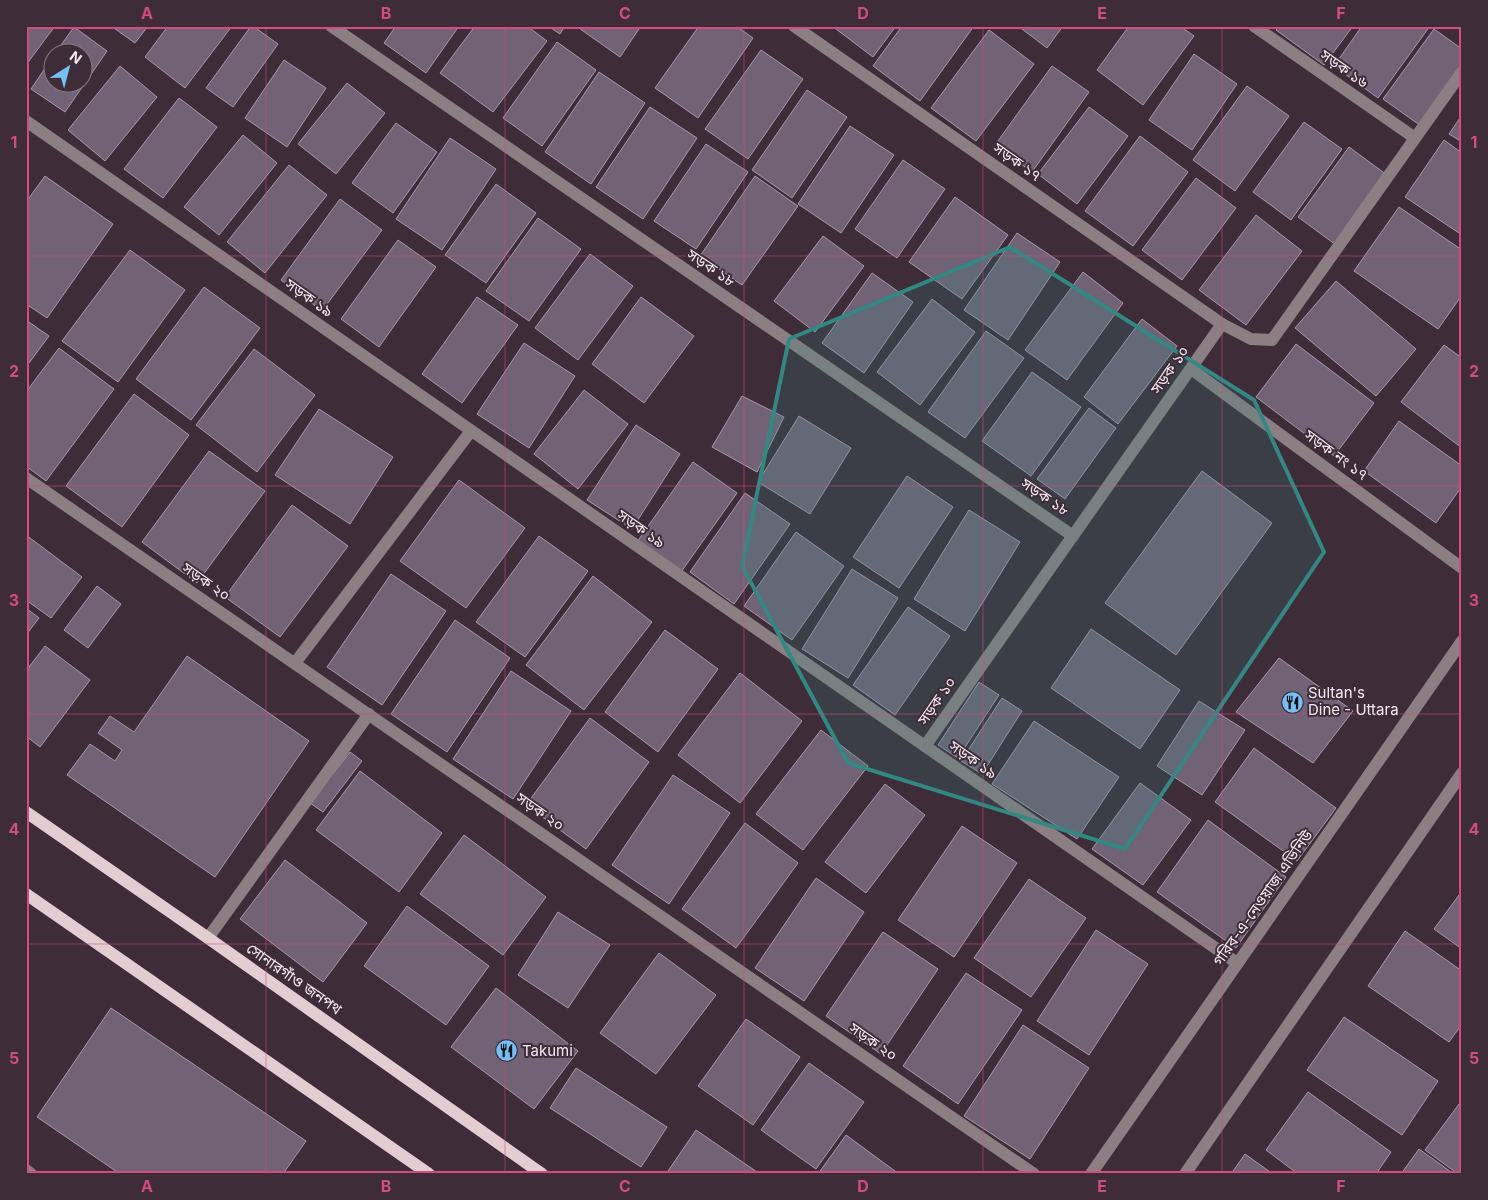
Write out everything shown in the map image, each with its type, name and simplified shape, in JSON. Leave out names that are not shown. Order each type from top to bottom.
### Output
[{"type":"main road","name":"সোনারগাঁও জনপথ","points":[[26,812],[542,1174]]},
{"type":"main road","points":[[26,894],[429,1174]]},
{"type":"street","name":"সড়ক ১৮","points":[[331,26],[1073,536]]},
{"type":"street","name":"সড়ক ১৭","points":[[794,26],[1222,324]]},
{"type":"street","name":"সড়ক ১৬","points":[[1254,26],[1415,138]]},
{"type":"street","points":[[1222,324],[1251,339],[1272,340],[1462,72]]},
{"type":"street","name":"সড়ক ১৯","points":[[26,121],[1237,963]]},
{"type":"street","name":"সড়ক ১০","points":[[925,746],[1222,324]]},
{"type":"street","name":"সড়ক নং ১৭","points":[[1191,369],[1462,568]]},
{"type":"street","points":[[295,663],[471,430]]},
{"type":"street","name":"সড়ক ২০","points":[[26,478],[1034,1174]]},
{"type":"street","name":"গরিব-এ-নেওয়াজ এভিনিউ","points":[[1091,1174],[1462,641]]},
{"type":"street","points":[[208,938],[369,714]]},
{"type":"street","points":[[1185,1174],[1462,772]]},
{"type":"street","points":[[26,1170],[31,1174]]},
{"type":"highlighted area","points":[[1010,247],[1254,400],[1324,552],[1125,849],[848,763],[742,566],[789,339]]},
{"type":"building","points":[[26,26],[55,26],[42,42],[26,65]]},
{"type":"building","points":[[111,26],[148,26],[135,43]]},
{"type":"building","points":[[168,26],[232,26],[185,88],[145,57]]},
{"type":"building","points":[[251,26],[278,44],[233,107],[206,88]]},
{"type":"building","points":[[396,26],[459,26],[426,73],[384,43]]},
{"type":"building","points":[[475,26],[527,26],[547,41],[493,112],[440,73]]},
{"type":"building","points":[[548,26],[565,26],[560,34]]},
{"type":"building","points":[[576,26],[641,26],[620,57]]},
{"type":"building","points":[[699,26],[736,26],[753,38],[698,118],[655,88]]},
{"type":"building","points":[[832,26],[896,26],[873,57]]},
{"type":"building","points":[[902,26],[974,26],[920,101],[873,66]]},
{"type":"building","points":[[1018,26],[1063,26],[1047,48]]},
{"type":"building","points":[[1129,26],[1180,26],[1194,36],[1143,105],[1097,70]]},
{"type":"building","points":[[1279,26],[1353,26],[1324,65],[1276,30]]},
{"type":"building","points":[[1362,26],[1430,26],[1378,98],[1334,66]]},
{"type":"building","points":[[74,27],[107,51],[92,73],[92,42],[63,42]]},
{"type":"building","points":[[1434,29],[1462,49],[1462,69],[1421,126],[1383,99]]},
{"type":"building","points":[[989,30],[1034,64],[976,141],[931,108]]},
{"type":"building","points":[[557,42],[596,70],[542,146],[503,118]]},
{"type":"building","points":[[761,50],[803,79],[748,159],[705,129]]},
{"type":"building","points":[[1194,54],[1237,84],[1192,150],[1149,120]]},
{"type":"building","points":[[284,60],[326,88],[287,147],[245,118]]},
{"type":"building","points":[[120,66],[157,97],[105,161],[68,130]]},
{"type":"building","points":[[1052,66],[1089,92],[1032,172],[995,145]]},
{"type":"building","points":[[599,72],[645,103],[591,184],[545,152]]},
{"type":"building","points":[[42,73],[42,92],[79,92],[65,112],[31,89]]},
{"type":"building","points":[[347,83],[385,113],[336,174],[298,144]]},
{"type":"building","points":[[1247,86],[1289,116],[1235,191],[1193,160]]},
{"type":"building","points":[[807,90],[847,117],[792,198],[752,170]]},
{"type":"building","points":[[179,98],[217,127],[163,198],[124,169]]},
{"type":"building","points":[[650,107],[697,138],[643,219],[596,187]]},
{"type":"building","points":[[1089,107],[1128,136],[1077,204],[1038,174]]},
{"type":"building","points":[[1462,115],[1462,142],[1449,134]]},
{"type":"building","points":[[1304,122],[1342,149],[1291,220],[1253,192]]},
{"type":"building","points":[[396,123],[437,152],[393,213],[352,183]]},
{"type":"building","points":[[850,126],[894,155],[841,233],[798,204]]},
{"type":"building","points":[[243,135],[277,163],[219,235],[184,207]]},
{"type":"building","points":[[1140,136],[1188,172],[1133,246],[1085,211]]},
{"type":"building","points":[[450,138],[496,169],[442,250],[396,219]]},
{"type":"building","points":[[1444,140],[1462,153],[1462,235],[1405,197]]},
{"type":"building","points":[[706,144],[748,172],[696,249],[654,221]]},
{"type":"building","points":[[1349,147],[1387,175],[1336,245],[1298,217]]},
{"type":"building","points":[[903,160],[945,189],[897,258],[855,229]]},
{"type":"building","points":[[289,165],[327,195],[265,273],[227,242]]},
{"type":"building","points":[[45,176],[113,224],[47,318],[26,304],[26,202]]},
{"type":"building","points":[[755,176],[798,206],[742,285],[700,256]]},
{"type":"building","points":[[1196,178],[1236,208],[1182,280],[1142,250]]},
{"type":"building","points":[[496,184],[536,213],[486,283],[445,255]]},
{"type":"building","points":[[955,197],[1008,235],[962,299],[909,262]]},
{"type":"building","points":[[340,199],[382,230],[322,311],[281,280]]},
{"type":"building","points":[[1399,207],[1462,250],[1462,295],[1438,329],[1354,271]]},
{"type":"building","points":[[1256,215],[1302,251],[1246,325],[1199,290]]},
{"type":"building","points":[[538,218],[581,249],[529,321],[486,291]]},
{"type":"building","points":[[1017,233],[1060,262],[1008,340],[964,310]]},
{"type":"building","points":[[823,236],[864,266],[815,332],[774,301]]},
{"type":"building","points":[[398,240],[436,267],[379,347],[341,319]]},
{"type":"building","points":[[130,250],[185,290],[118,382],[62,341]]},
{"type":"building","points":[[590,254],[633,286],[578,360],[535,328]]},
{"type":"building","points":[[1083,272],[1123,303],[1067,380],[1025,350]]},
{"type":"building","points":[[872,273],[913,302],[864,373],[822,343]]},
{"type":"building","points":[[1336,281],[1416,349],[1376,396],[1295,328]]},
{"type":"building","points":[[204,287],[260,328],[191,420],[136,379]]},
{"type":"building","points":[[477,297],[518,325],[462,403],[422,374]]},
{"type":"building","points":[[641,297],[694,336],[644,403],[592,364]]},
{"type":"building","points":[[932,299],[975,332],[920,405],[877,372]]},
{"type":"building","points":[[1142,319],[1177,346],[1118,424],[1084,397]]},
{"type":"building","points":[[26,320],[49,336],[26,367]]},
{"type":"building","points":[[986,331],[1024,358],[965,438],[928,412]]},
{"type":"building","points":[[524,343],[575,376],[529,448],[477,414]]},
{"type":"building","points":[[1296,344],[1374,403],[1334,456],[1256,397]]},
{"type":"building","points":[[1444,345],[1462,358],[1462,448],[1401,402]]},
{"type":"building","points":[[59,348],[114,389],[46,481],[26,466],[26,392]]},
{"type":"building","points":[[254,349],[315,395],[257,472],[196,425]]},
{"type":"building","points":[[1032,372],[1081,407],[1031,476],[982,441]]},
{"type":"building","points":[[584,390],[628,424],[578,489],[534,454]]},
{"type":"building","points":[[134,394],[189,435],[122,527],[66,486]]},
{"type":"building","points":[[742,396],[784,417],[757,472],[712,447]]},
{"type":"building","points":[[1089,408],[1116,428],[1065,499],[1037,479]]},
{"type":"building","points":[[319,409],[393,457],[350,524],[275,475]]},
{"type":"building","points":[[799,416],[851,448],[810,514],[758,482]]},
{"type":"building","points":[[1399,421],[1462,466],[1462,486],[1436,523],[1364,471]]},
{"type":"building","points":[[636,425],[680,454],[632,529],[587,500]]},
{"type":"building","points":[[209,451],[265,491],[197,583],[142,542]]},
{"type":"building","points":[[693,462],[737,493],[681,572],[637,542]]},
{"type":"building","points":[[1202,471],[1272,523],[1176,655],[1105,603]]},
{"type":"building","points":[[907,476],[953,507],[899,588],[853,557]]},
{"type":"building","points":[[459,480],[525,528],[466,608],[400,561]]},
{"type":"building","points":[[745,493],[790,524],[734,604],[690,572]]},
{"type":"building","points":[[292,505],[348,546],[280,637],[225,597]]},
{"type":"building","points":[[969,510],[1020,542],[965,631],[914,599]]},
{"type":"building","points":[[796,532],[844,566],[792,640],[744,606]]},
{"type":"building","points":[[26,535],[82,577],[51,618],[26,600]]},
{"type":"building","points":[[539,536],[588,571],[525,657],[476,622]]},
{"type":"building","points":[[852,569],[898,598],[848,678],[802,649]]},
{"type":"building","points":[[391,574],[446,611],[382,705],[327,667]]},
{"type":"building","points":[[593,576],[652,622],[584,710],[526,665]]},
{"type":"building","points":[[97,586],[121,604],[88,648],[64,630]]},
{"type":"building","points":[[908,607],[950,636],[895,715],[853,685]]},
{"type":"building","points":[[26,608],[39,618],[26,635]]},
{"type":"building","points":[[455,620],[510,658],[447,752],[391,714]]},
{"type":"building","points":[[1091,629],[1180,690],[1140,749],[1051,688]]},
{"type":"building","points":[[665,630],[718,669],[658,752],[605,712]]},
{"type":"building","points":[[45,646],[90,680],[40,747],[26,736],[26,671]]},
{"type":"building","points":[[187,656],[309,741],[215,877],[67,775],[90,744],[115,761],[122,750],[98,733],[110,716],[134,732]]},
{"type":"building","name":"Sultan's Dine - Uttara","points":[[1279,658],[1353,711],[1313,763],[1236,712]]},
{"type":"building","points":[[511,671],[571,711],[513,799],[453,759]]},
{"type":"building","points":[[740,673],[802,721],[740,803],[678,755]]},
{"type":"building","points":[[979,682],[999,695],[958,758],[938,745]]},
{"type":"building","points":[[1002,698],[1022,711],[982,774],[961,761]]},
{"type":"building","points":[[1199,701],[1245,730],[1202,795],[1157,766]]},
{"type":"building","points":[[590,718],[649,762],[586,849],[526,805]]},
{"type":"building","points":[[1034,721],[1119,777],[1077,839],[992,784]]},
{"type":"building","points":[[821,730],[868,766],[803,850],[756,814]]},
{"type":"building","points":[[1254,748],[1336,808],[1297,861],[1215,802]]},
{"type":"building","points":[[350,752],[362,761],[323,812],[310,803]]},
{"type":"building","points":[[360,771],[442,833],[399,892],[316,830]]},
{"type":"building","points":[[673,775],[730,813],[669,904],[612,865]]},
{"type":"building","points":[[1140,783],[1191,820],[1143,885],[1092,849]]},
{"type":"building","points":[[885,784],[925,815],[866,893],[825,862]]},
{"type":"building","points":[[1208,820],[1286,877],[1236,948],[1157,892]]},
{"type":"building","points":[[745,823],[798,863],[736,948],[682,909]]},
{"type":"building","points":[[962,826],[1017,863],[954,957],[898,920]]},
{"type":"building","points":[[464,835],[546,897],[503,955],[420,894]]},
{"type":"building","points":[[285,860],[367,923],[323,982],[240,919]]},
{"type":"building","points":[[816,878],[864,912],[804,1001],[755,968]]},
{"type":"building","points":[[1029,879],[1086,918],[1031,997],[974,958]]},
{"type":"building","points":[[1462,891],[1462,949],[1434,929]]},
{"type":"building","points":[[407,906],[489,966],[446,1025],[364,966]]},
{"type":"building","points":[[558,912],[610,945],[568,1008],[518,975]]},
{"type":"building","points":[[1096,930],[1148,964],[1089,1055],[1037,1021]]},
{"type":"building","points":[[1405,931],[1462,971],[1462,1024],[1449,1042],[1368,986]]},
{"type":"building","points":[[883,932],[938,969],[881,1054],[826,1016]]},
{"type":"building","points":[[659,953],[716,995],[656,1074],[600,1033]]},
{"type":"building","points":[[966,973],[1022,1010],[958,1104],[903,1066]]},
{"type":"building","points":[[496,988],[578,1051],[534,1109],[451,1047]]},
{"type":"building","points":[[111,1008],[306,1141],[283,1174],[120,1174],[37,1117]]},
{"type":"building","points":[[1344,1017],[1438,1081],[1402,1135],[1307,1070]]},
{"type":"building","points":[[746,1019],[800,1057],[753,1125],[698,1086]]},
{"type":"building","points":[[1023,1025],[1089,1068],[1030,1159],[964,1116]]},
{"type":"building","points":[[809,1063],[864,1102],[816,1169],[761,1130]]},
{"type":"building","points":[[576,1068],[667,1127],[641,1167],[550,1108]]},
{"type":"building","points":[[1308,1092],[1391,1152],[1376,1174],[1298,1174],[1266,1150]]},
{"type":"building","points":[[1462,1100],[1462,1174],[1458,1174],[1425,1150]]},
{"type":"building","points":[[696,1130],[760,1174],[666,1174]]},
{"type":"building","points":[[846,1135],[899,1174],[818,1174]]},
{"type":"building","points":[[1419,1149],[1454,1174],[1401,1174]]},
{"type":"building","points":[[1245,1154],[1273,1174],[1231,1174]]},
{"type":"place","name":"Sultan's Dine - Uttara","points":[[1292,702]]},
{"type":"place","name":"Takumi","points":[[506,1051]]}]
